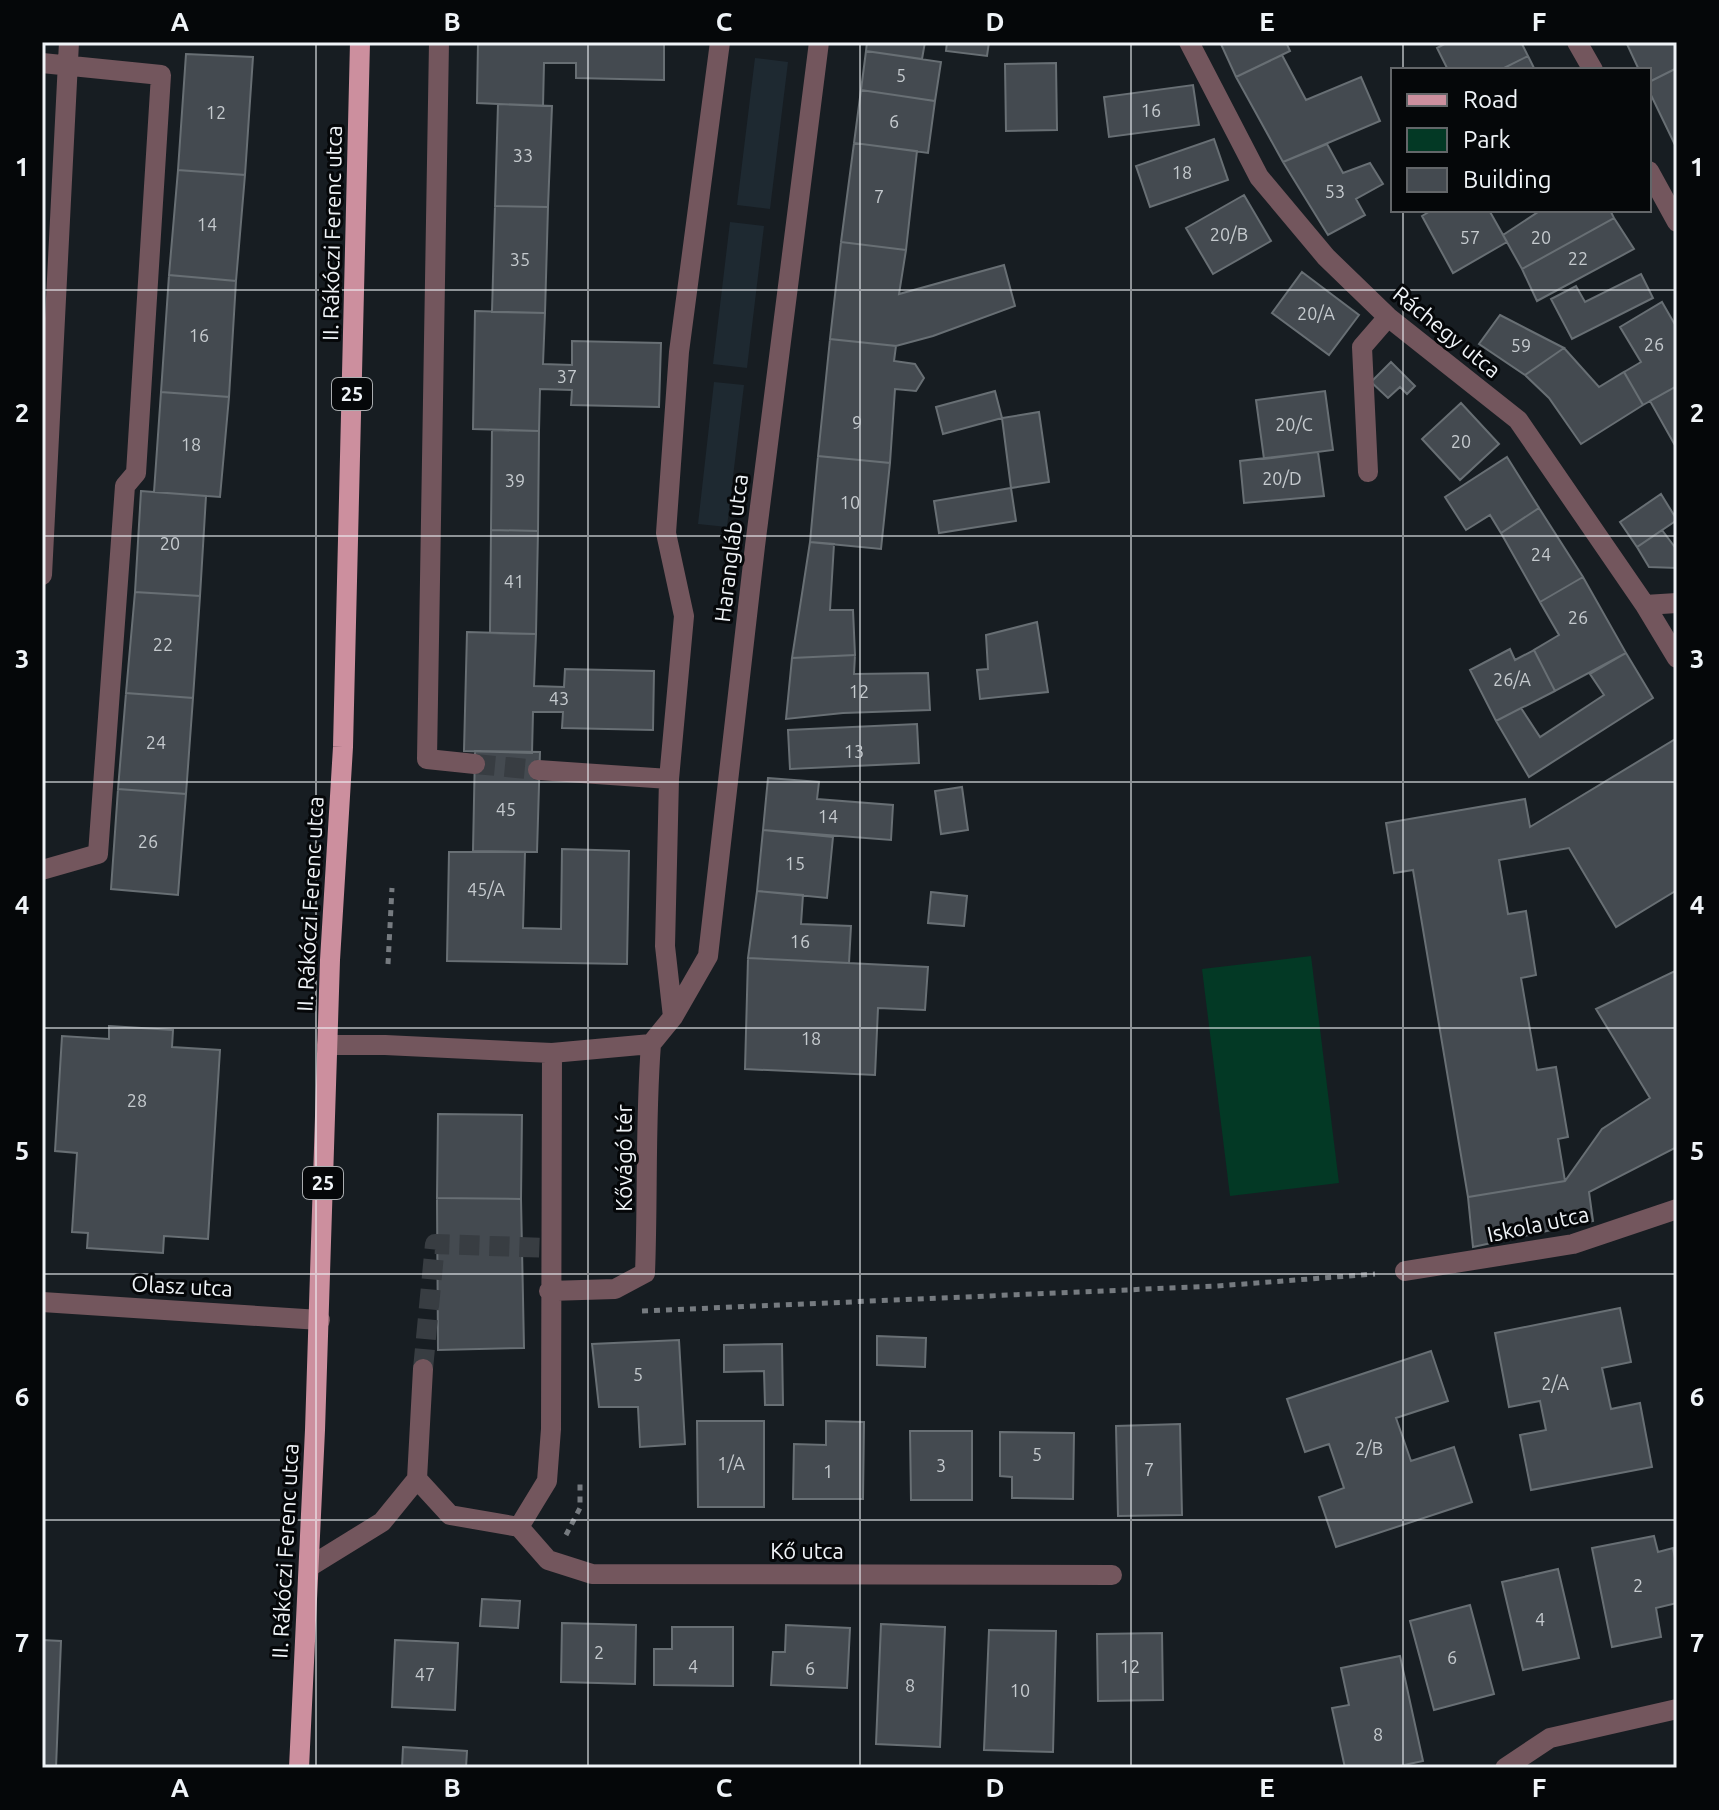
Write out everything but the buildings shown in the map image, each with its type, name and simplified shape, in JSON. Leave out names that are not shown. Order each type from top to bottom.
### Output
[{"type":"main road","name":"II. Rákóczi Ferenc utca","points":[[299,1768],[320,1320],[327,1045],[343,747],[360,42]]},
{"type":"street","points":[[42,575],[69,42]]},
{"type":"street","points":[[439,42],[427,759],[475,764]]},
{"type":"street","points":[[673,1017],[665,946],[669,779],[684,616],[666,533],[676,382],[720,42]]},
{"type":"street","name":"Harangláb utca","points":[[651,1044],[673,1017],[708,956],[757,531],[819,42]]},
{"type":"street","name":"Ráchegy utca","points":[[1189,42],[1259,177],[1326,257],[1388,317],[1518,420],[1645,605],[1677,658]]},
{"type":"street","points":[[1577,42],[1592,68]]},
{"type":"street","points":[[42,63],[161,75],[136,473],[125,486],[98,854],[42,870]]},
{"type":"street","points":[[1651,175],[1677,222]]},
{"type":"street","points":[[1368,472],[1362,347],[1388,317]]},
{"type":"street","points":[[1645,605],[1677,603]]},
{"type":"street","points":[[538,770],[669,779]]},
{"type":"street","points":[[327,1045],[552,1053],[651,1044]]},
{"type":"street","name":"Kővágó tér","points":[[549,1291],[615,1289],[645,1273],[651,1044]]},
{"type":"street","points":[[417,1479],[450,1515],[519,1527],[547,1481],[551,1429],[552,1053]]},
{"type":"street","name":"Iskola utca","points":[[1405,1271],[1573,1244],[1677,1209]]},
{"type":"street","name":"Olasz utca","points":[[42,1302],[320,1320]]},
{"type":"street","points":[[309,1567],[382,1522],[417,1479],[423,1369]]},
{"type":"street","name":"Kő utca","points":[[519,1527],[548,1560],[592,1574],[1112,1575]]},
{"type":"street","points":[[1505,1768],[1550,1738],[1677,1709]]},
{"type":"path","points":[[388,964],[392,888]]},
{"type":"path","points":[[671,1309],[1202,1287],[1405,1271]]},
{"type":"shaded area","points":[[755,58],[788,62],[770,209],[737,205]]},
{"type":"shaded area","points":[[730,222],[764,226],[747,368],[713,364]]},
{"type":"shaded area","points":[[714,382],[744,385],[727,527],[698,524]]},
{"type":"green space","points":[[1311,956],[1339,1183],[1230,1196],[1202,969]]},
{"type":"tunnel","points":[[475,764],[538,770]]},
{"type":"tunnel","points":[[423,1369],[435,1244],[550,1248]]}]
